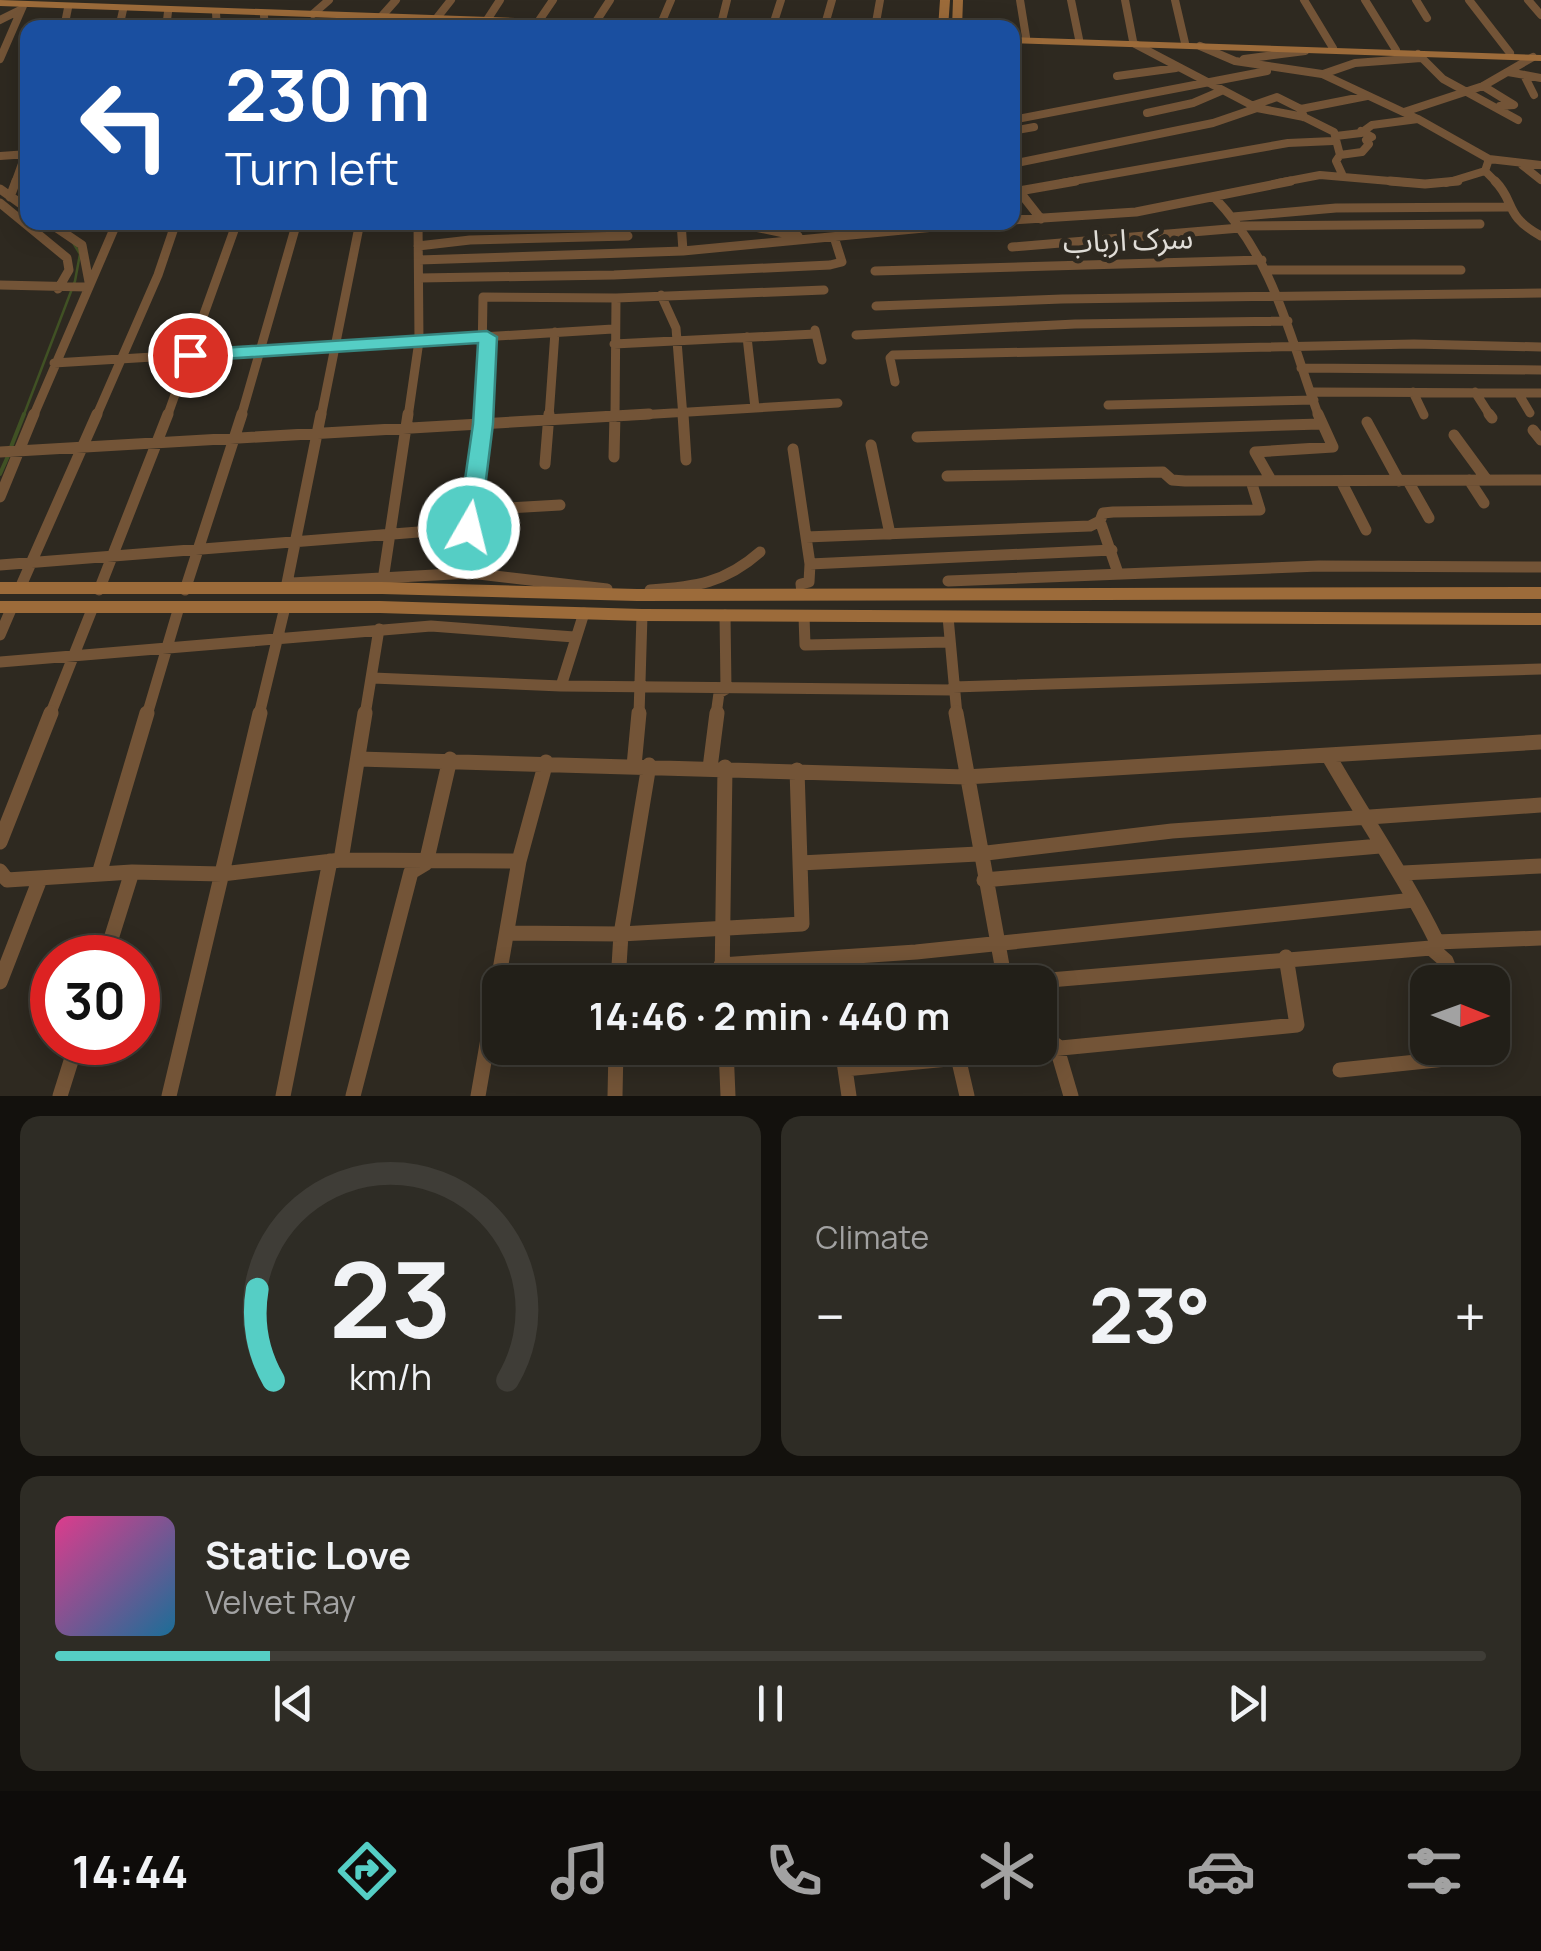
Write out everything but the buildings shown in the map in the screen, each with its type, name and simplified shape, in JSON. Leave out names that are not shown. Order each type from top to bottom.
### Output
[{"type":"main road","points":[[232,11],[253,0]]},
{"type":"main road","points":[[25,5],[88,3],[414,20]]},
{"type":"main road","points":[[0,4],[232,11],[258,20]]},
{"type":"main road","points":[[281,20],[315,16],[340,20]]},
{"type":"main road","points":[[1020,37],[1538,56]]},
{"type":"main road","points":[[1020,38],[1184,42],[1420,56],[1538,56]]},
{"type":"main road","points":[[6,607],[96,598],[286,593],[382,582],[638,595],[949,588],[1264,594],[1541,593]]},
{"type":"main road","points":[[10,588],[96,598]]},
{"type":"main road","points":[[286,593],[642,615],[1541,619]]},
{"type":"main road","points":[[1264,594],[1272,618]]},
{"type":"street","points":[[152,8],[162,0]]},
{"type":"street","points":[[313,20],[329,0]]},
{"type":"street","points":[[381,17],[396,0]]},
{"type":"street","points":[[593,20],[610,0]]},
{"type":"street","points":[[1020,0],[1026,37]]},
{"type":"street","points":[[1071,0],[1079,39]]},
{"type":"street","points":[[1125,0],[1134,42],[1254,107],[1303,113],[1367,96]]},
{"type":"street","points":[[1174,0],[1184,42]]},
{"type":"street","points":[[1304,0],[1333,48]]},
{"type":"street","points":[[1365,0],[1396,50]]},
{"type":"street","points":[[1416,0],[1427,18]]},
{"type":"street","points":[[1469,0],[1510,53]]},
{"type":"street","points":[[1528,0],[1541,15]]},
{"type":"street","points":[[0,20],[25,5]]},
{"type":"street","points":[[0,59],[25,5]]},
{"type":"street","points":[[66,20],[68,8]]},
{"type":"street","points":[[121,20],[123,10]]},
{"type":"street","points":[[167,20],[168,12]]},
{"type":"street","points":[[1200,46],[1234,61],[1322,74],[1418,119],[1489,159],[1541,165]]},
{"type":"street","points":[[1234,61],[1310,49]]},
{"type":"street","points":[[1322,74],[1355,64],[1420,56],[1444,78],[1518,120]]},
{"type":"street","points":[[1404,112],[1483,86],[1538,56]]},
{"type":"street","points":[[1116,76],[1176,68]]},
{"type":"street","points":[[1020,118],[1276,70]]},
{"type":"street","points":[[1508,72],[1541,78]]},
{"type":"street","points":[[1524,75],[1534,94]]},
{"type":"street","points":[[1483,86],[1514,105],[1496,106]]},
{"type":"street","points":[[1147,113],[1193,103],[1221,91]]},
{"type":"street","points":[[1020,162],[1213,123],[1277,97],[1335,139],[1340,155],[1336,162],[1342,174]]},
{"type":"street","points":[[1020,191],[1269,146],[1335,139],[1372,125],[1418,119]]},
{"type":"street","points":[[1020,130],[1034,127]]},
{"type":"street","points":[[1340,155],[1362,152],[1369,144],[1366,140],[1372,138],[1361,131]]},
{"type":"street","points":[[1486,171],[1489,159]]},
{"type":"street","points":[[1519,162],[1541,180]]},
{"type":"street","points":[[10,197],[20,171]]},
{"type":"street","points":[[1020,220],[1136,212],[1342,174],[1440,184],[1486,171]]},
{"type":"street","points":[[1486,171],[1503,189],[1507,207],[1523,226],[1541,236]]},
{"type":"street","points":[[0,190],[20,204]]},
{"type":"street","points":[[1020,192],[1041,219]]},
{"type":"street","points":[[1214,197],[1264,265],[1278,295],[1331,449],[1255,452],[1272,480]]},
{"type":"street","points":[[0,204],[20,220]]},
{"type":"street","points":[[1237,224],[1480,224],[1467,207]]},
{"type":"street","points":[[1012,246],[1237,224],[1336,208],[1507,207]]},
{"type":"street","points":[[32,230],[67,258],[68,270],[58,288]]},
{"type":"street","points":[[61,230],[82,245],[88,284]]},
{"type":"street","points":[[0,498],[8,452],[54,364],[113,230]]},
{"type":"street","points":[[10,588],[30,564],[122,359],[173,230]]},
{"type":"street","points":[[0,842],[158,444],[234,230]]},
{"type":"street","points":[[99,874],[165,650],[235,438],[295,230]]},
{"type":"street","points":[[169,1096],[298,541],[359,230]]},
{"type":"street","points":[[418,230],[419,341],[382,582],[470,573],[637,591],[718,585],[738,574],[760,552]]},
{"type":"street","points":[[628,230],[629,254]]},
{"type":"street","points":[[682,230],[683,251]]},
{"type":"street","points":[[786,230],[812,239]]},
{"type":"street","points":[[419,260],[683,251],[905,230]]},
{"type":"street","points":[[418,246],[470,240],[628,236]]},
{"type":"street","points":[[420,278],[614,276],[842,262],[834,237]]},
{"type":"street","name":"سرک ارباب","points":[[876,272],[1264,265],[1461,270]]},
{"type":"street","points":[[762,268],[763,291]]},
{"type":"street","points":[[0,286],[58,288],[88,284]]},
{"type":"street","points":[[470,573],[469,528],[483,424],[487,337],[483,297],[616,298],[824,290]]},
{"type":"street","points":[[876,306],[957,301],[1541,293]]},
{"type":"street","points":[[661,295],[678,341],[686,460]]},
{"type":"street","points":[[614,457],[616,298]]},
{"type":"street","points":[[856,335],[1074,324],[1288,322]]},
{"type":"street","points":[[54,364],[613,329]]},
{"type":"street","points":[[545,464],[555,332]]},
{"type":"street","points":[[614,344],[815,332],[822,360]]},
{"type":"street","points":[[747,337],[755,408]]},
{"type":"street","points":[[895,382],[890,358],[893,355],[1295,346],[1541,347]]},
{"type":"street","points":[[1301,368],[1541,370]]},
{"type":"street","points":[[1412,392],[1424,415]]},
{"type":"street","points":[[1108,404],[1412,392],[1541,393]]},
{"type":"street","points":[[1475,392],[1492,418]]},
{"type":"street","points":[[1518,393],[1530,413]]},
{"type":"street","points":[[8,452],[838,403]]},
{"type":"street","points":[[1367,422],[1429,518]]},
{"type":"street","points":[[917,437],[1320,424]]},
{"type":"street","points":[[1454,435],[1486,480]]},
{"type":"street","points":[[871,446],[890,534]]},
{"type":"street","points":[[792,449],[810,564],[809,582],[801,584],[802,593]]},
{"type":"street","points":[[947,476],[1157,472],[1172,480],[1541,480]]},
{"type":"street","points":[[806,538],[1090,526],[1100,521],[1103,513],[1114,512],[1260,510],[1251,480]]},
{"type":"street","points":[[1469,480],[1484,503]]},
{"type":"street","points":[[1341,481],[1366,530]]},
{"type":"street","points":[[473,510],[560,505]]},
{"type":"street","points":[[1100,521],[1118,573]]},
{"type":"street","points":[[0,565],[469,528]]},
{"type":"street","points":[[810,564],[1112,550]]},
{"type":"street","points":[[942,556],[949,588],[1118,573],[1422,564],[1541,567]]},
{"type":"street","points":[[0,635],[6,607]]},
{"type":"street","points":[[562,686],[584,613]]},
{"type":"street","points":[[619,965],[642,765],[642,615]]},
{"type":"street","points":[[725,616],[726,689]]},
{"type":"street","points":[[804,616],[805,644],[948,642]]},
{"type":"street","points":[[948,617],[966,777],[1001,965]]},
{"type":"street","points":[[0,662],[447,626],[574,638]]},
{"type":"street","points":[[282,1096],[359,759],[378,629]]},
{"type":"street","points":[[373,678],[726,689],[953,688],[1541,668]]},
{"type":"street","points":[[726,689],[720,693],[718,767],[724,930],[721,965],[832,958],[1414,900]]},
{"type":"street","points":[[359,759],[966,777],[1541,742]]},
{"type":"street","points":[[1328,755],[1380,846],[1403,873],[1434,945],[1448,965]]},
{"type":"street","points":[[353,1096],[412,872],[426,863],[450,759]]},
{"type":"street","points":[[478,1096],[519,862],[546,762]]},
{"type":"street","points":[[508,933],[621,934],[802,924],[797,770]]},
{"type":"street","points":[[800,863],[978,854],[1077,840],[1541,805]]},
{"type":"street","points":[[984,880],[1380,846]]},
{"type":"street","points":[[0,871],[7,880],[132,872],[222,874],[336,861],[519,862]]},
{"type":"street","points":[[1403,873],[1541,866]]},
{"type":"street","points":[[112,935],[132,872]]},
{"type":"street","points":[[0,982],[40,879]]},
{"type":"street","points":[[1057,979],[1541,938]]},
{"type":"street","points":[[1057,1045],[1296,1025],[1300,1019],[1286,957]]},
{"type":"street","points":[[832,958],[833,965]]},
{"type":"street","points":[[1057,1049],[1070,1096]]},
{"type":"street","points":[[1340,1070],[1410,1063]]},
{"type":"street","points":[[60,1096],[70,1065]]},
{"type":"street","points":[[615,1096],[616,1065]]},
{"type":"street","points":[[727,1065],[728,1096]]},
{"type":"street","points":[[844,1065],[850,1096]]},
{"type":"street","points":[[844,1069],[882,1065]]},
{"type":"street","points":[[960,1065],[967,1096]]},
{"type":"waterway","points":[[23,417],[75,281],[80,254],[72,241]]},
{"type":"waterway","points":[[11,447],[24,414]]},
{"type":"waterway","points":[[0,474],[8,456]]},
{"type":"route","points":[[190,355],[487,337],[483,424],[469,528]]}]
